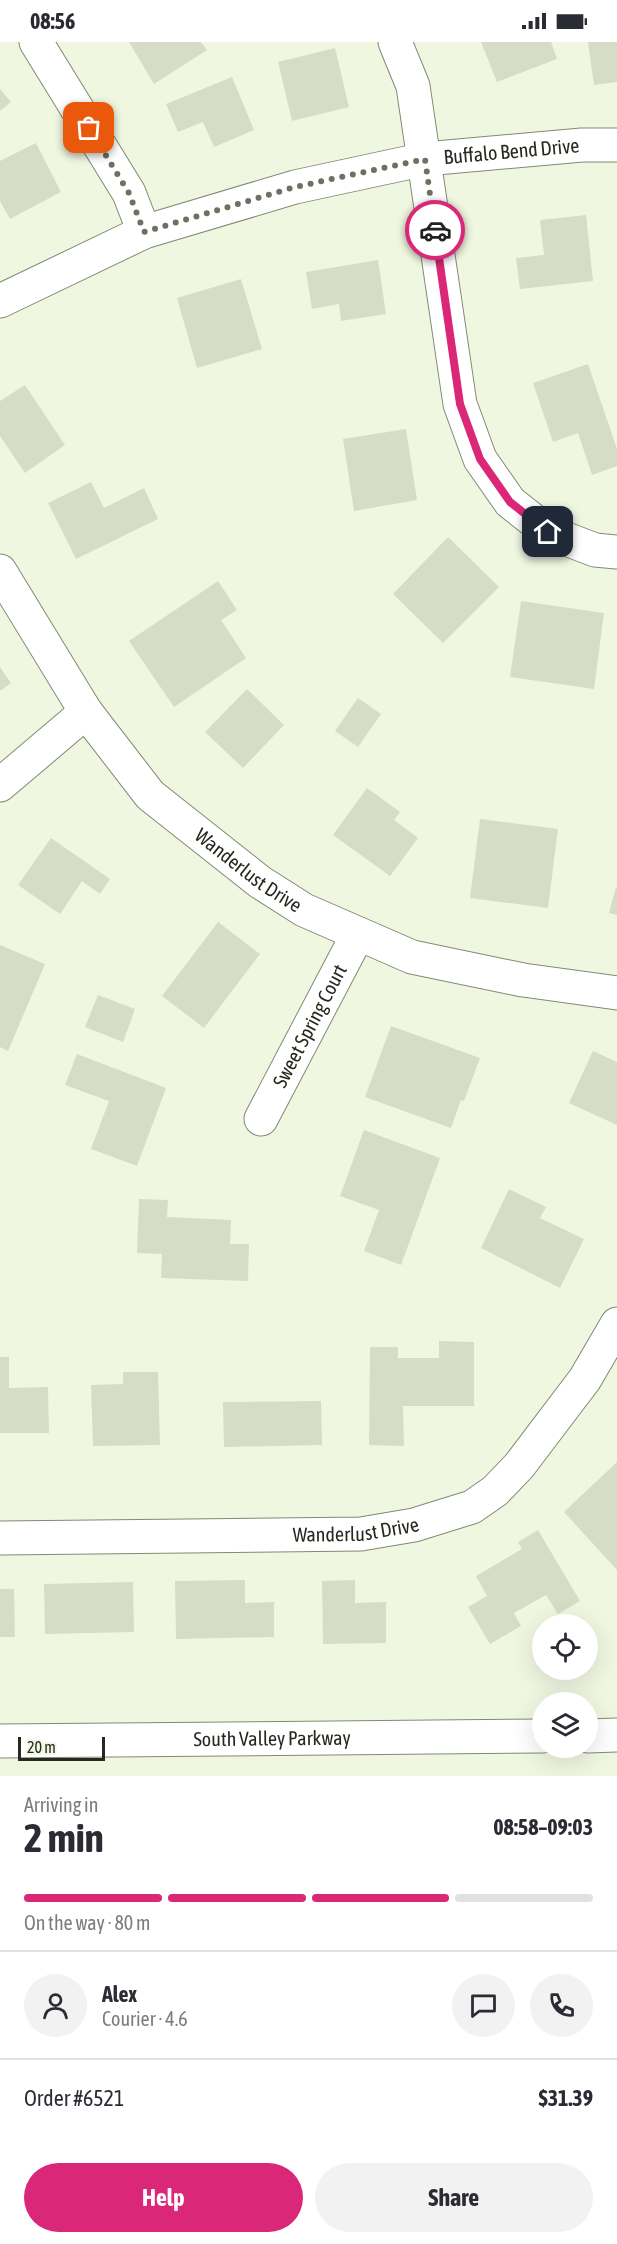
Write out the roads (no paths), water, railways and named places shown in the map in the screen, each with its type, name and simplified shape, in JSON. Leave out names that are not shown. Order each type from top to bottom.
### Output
[{"type":"street","points":[[36,42],[129,193],[144,232]]},
{"type":"street","points":[[395,42],[413,86],[460,404],[480,459],[510,502],[548,532],[595,550],[617,552]]},
{"type":"street","name":"Buffalo Bend Drive","points":[[0,301],[144,232],[295,187],[425,159],[582,145],[617,145]]},
{"type":"street","name":"Wanderlust Drive","points":[[0,571],[86,712],[150,795],[260,882],[304,910],[412,957],[523,980],[617,993]]},
{"type":"street","points":[[0,785],[86,712]]},
{"type":"street","name":"Sweet Spring Court","points":[[261,1119],[358,934]]},
{"type":"street","name":"Wanderlust Drive","points":[[0,1538],[361,1534],[414,1525],[471,1507],[495,1491],[519,1466],[585,1379],[617,1324]]},
{"type":"street","points":[[598,1736],[617,1735]]},
{"type":"street","name":"South Valley Parkway","points":[[0,1741],[532,1736]]}]
